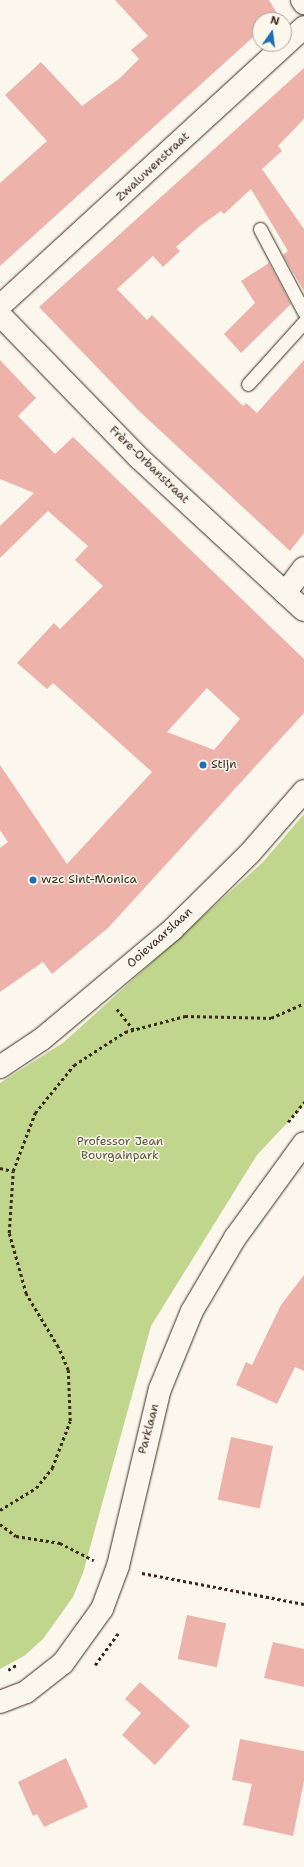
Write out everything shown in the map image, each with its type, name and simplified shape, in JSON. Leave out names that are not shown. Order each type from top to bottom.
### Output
[{"type":"street","name":"Zwaluwenstraat","points":[[0,306],[304,27]]},
{"type":"street","name":"Frère-Orbanstraat","points":[[0,315],[139,458],[304,610]]},
{"type":"street","points":[[285,593],[304,568]]},
{"type":"street","name":"Ooievaarslaan","points":[[0,1067],[42,1039],[173,929],[250,853],[304,791]]},
{"type":"street","name":"Parklaan","points":[[0,1702],[46,1678],[80,1643],[102,1610],[118,1566],[160,1389],[192,1311],[235,1238],[304,1143]]},
{"type":"lane","points":[[260,229],[304,312]]},
{"type":"lane","points":[[248,384],[304,322]]},
{"type":"path","points":[[0,1510],[36,1488],[52,1468],[69,1427],[72,1395],[58,1347],[26,1294],[15,1264],[9,1210],[12,1171],[21,1141],[39,1107],[74,1066],[98,1047],[155,1022],[216,1015],[271,1018],[304,1003]]},
{"type":"path","points":[[0,1168],[12,1171]]},
{"type":"path","points":[[0,1524],[16,1536],[60,1542],[94,1560],[304,1604]]},
{"type":"green space","name":"Professor Jean Bourgainpark","points":[[304,814],[304,1105],[257,1155],[151,1326],[83,1573],[73,1597],[43,1639],[24,1656],[0,1669],[0,1083],[64,1042],[263,862]]},
{"type":"building","points":[[115,0],[269,0],[276,12],[252,12],[252,38],[0,266],[0,183],[47,141],[5,95],[41,62],[82,106],[120,78],[139,59],[131,50],[148,36]]},
{"type":"building","points":[[304,68],[304,119],[278,146],[282,151],[262,169],[304,229],[304,291],[283,255],[288,251],[251,189],[224,214],[221,211],[200,226],[176,247],[180,251],[163,267],[153,256],[117,289],[147,320],[152,315],[243,406],[246,403],[257,413],[304,360],[304,533],[290,551],[138,410],[39,307]]},
{"type":"building","points":[[269,263],[291,304],[241,353],[224,334],[255,303],[241,281]]},
{"type":"building","points":[[0,360],[36,398],[18,416],[55,454],[73,437],[304,659],[304,713],[108,928],[52,974],[43,962],[0,992],[0,848],[8,842],[0,830],[0,765],[67,864],[152,772],[53,683],[47,689],[17,663],[54,623],[60,629],[103,586],[75,560],[88,546],[48,511],[0,558],[0,526],[34,493],[0,479]],"holes":[[[207,688],[240,719],[214,750],[167,732]]]},
{"type":"building","points":[[304,1275],[304,1371],[295,1367],[277,1404],[236,1385],[246,1362],[252,1365],[281,1305]]},
{"type":"building","points":[[231,1437],[273,1446],[260,1509],[218,1500]]},
{"type":"building","points":[[187,1615],[226,1623],[217,1667],[178,1659]]},
{"type":"building","points":[[273,1642],[304,1649],[304,1687],[264,1678]]},
{"type":"building","points":[[140,1682],[190,1726],[155,1765],[122,1735],[141,1713],[125,1699]]},
{"type":"building","points":[[240,1739],[304,1751],[304,1781],[293,1836],[243,1825],[252,1784],[232,1780]]},
{"type":"building","points":[[66,1758],[88,1807],[44,1827],[37,1814],[33,1816],[18,1782]]},
{"type":"place","name":"Stijn","points":[[203,765]]},
{"type":"place","name":"wzc Sint-Monica","points":[[33,880]]}]
